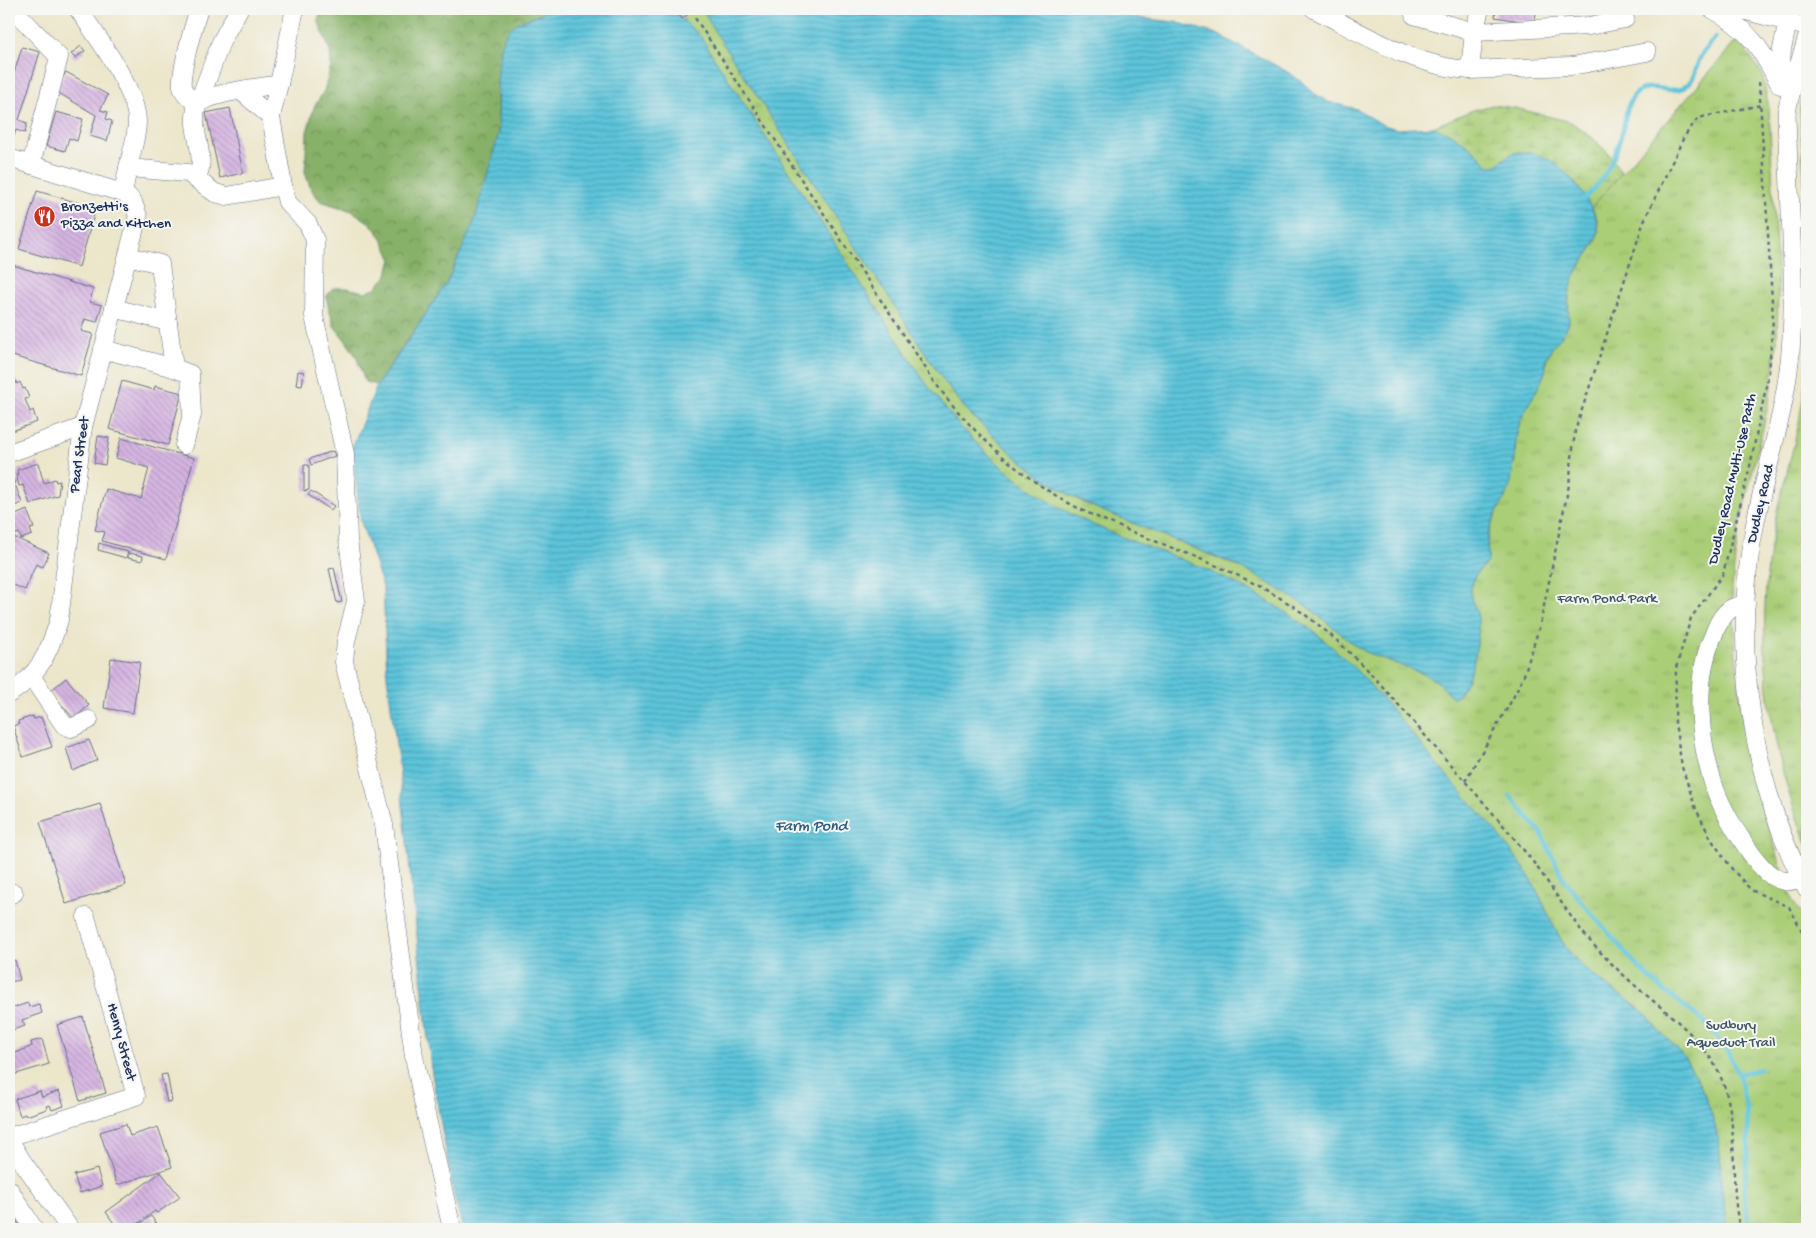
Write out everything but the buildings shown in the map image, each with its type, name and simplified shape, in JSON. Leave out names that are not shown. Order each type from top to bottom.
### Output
[{"type":"street","points":[[13,9],[59,57],[30,165]]},
{"type":"street","points":[[9,158],[122,192],[136,131],[135,109],[124,82],[78,9]]},
{"type":"street","points":[[198,104],[186,94],[182,86],[185,63],[199,9]]},
{"type":"street","points":[[196,178],[200,171],[201,163],[194,126],[198,104],[221,42],[239,9]]},
{"type":"street","points":[[295,9],[271,117],[287,202],[308,224],[315,240],[314,316],[344,444],[348,540],[356,593],[355,608],[346,641],[344,662],[384,825],[414,1056],[452,1229]]},
{"type":"street","points":[[1314,9],[1392,49],[1451,69],[1572,66],[1647,52]]},
{"type":"street","points":[[1470,70],[1474,32],[1480,9]]},
{"type":"street","points":[[1712,9],[1750,35],[1786,85],[1807,65]]},
{"type":"street","points":[[1748,10],[1800,24]]},
{"type":"street","points":[[1414,15],[1474,32],[1589,26],[1625,20]]},
{"type":"street","name":"Dudley Road","points":[[1786,85],[1800,24]]},
{"type":"street","name":"Dudley Road","points":[[1800,24],[1782,49],[1800,293],[1789,374],[1778,433],[1755,526],[1747,581],[1745,628],[1748,671],[1759,752],[1776,816],[1786,845],[1804,883]]},
{"type":"street","points":[[198,104],[210,97],[279,84]]},
{"type":"street","points":[[241,91],[271,117]]},
{"type":"street","points":[[128,168],[184,172],[196,178],[215,193],[227,196],[283,186]]},
{"type":"street","name":"Pearl Street","points":[[9,694],[22,686],[45,657],[59,620],[83,428],[138,220],[135,205],[131,198],[122,192]]},
{"type":"street","points":[[128,256],[160,264],[174,368]]},
{"type":"street","points":[[114,308],[168,322]]},
{"type":"street","points":[[103,349],[190,374],[192,415],[184,445]]},
{"type":"street","points":[[9,453],[83,428]]},
{"type":"street","points":[[1746,604],[1732,608],[1720,619],[1707,653],[1702,679],[1701,701],[1704,745],[1715,789],[1724,808],[1756,860],[1770,876],[1786,882],[1804,883]]},
{"type":"street","points":[[31,676],[64,725],[71,728],[89,720]]},
{"type":"street","name":"Henry Street","points":[[9,1138],[136,1096],[86,917]]},
{"type":"street","points":[[9,1138],[22,1161],[70,1229]]},
{"type":"street","points":[[9,1189],[34,1229]]},
{"type":"path","points":[[695,18],[715,45],[936,384],[979,435],[1024,474],[1067,502],[1109,522],[1230,571],[1278,596],[1340,643],[1368,670],[1525,852],[1591,942],[1621,973],[1684,1028],[1706,1052],[1726,1090],[1732,1118],[1734,1191],[1740,1229]]},
{"type":"path","name":"Dudley Road Multi-Use Path","points":[[1759,81],[1772,318],[1769,372],[1750,466],[1723,574],[1691,618],[1676,668],[1675,723],[1682,768],[1696,809],[1712,839],[1732,869],[1751,890],[1790,907],[1807,940]]},
{"type":"path","points":[[1465,781],[1514,698],[1534,648],[1568,485],[1576,431],[1644,221],[1684,137],[1698,118],[1761,105]]},
{"type":"green space","points":[[321,9],[553,9],[515,24],[501,48],[497,97],[499,133],[474,223],[447,282],[377,385],[365,382],[356,356],[334,326],[326,297],[333,288],[347,288],[365,292],[375,288],[386,277],[392,260],[382,238],[370,223],[352,211],[320,201],[311,189],[305,173],[307,132],[314,107],[324,91],[331,66],[330,51],[318,20]]},
{"type":"green space","name":"Farm Pond Park","points":[[673,9],[703,9],[710,23],[951,391],[969,413],[1014,455],[1043,478],[1084,503],[1244,569],[1284,591],[1308,607],[1356,646],[1368,653],[1426,675],[1438,682],[1454,697],[1458,696],[1465,684],[1477,646],[1477,614],[1471,601],[1470,593],[1474,577],[1485,565],[1488,558],[1487,543],[1492,523],[1500,507],[1515,461],[1516,437],[1521,419],[1545,372],[1547,358],[1555,342],[1569,323],[1568,306],[1570,290],[1576,272],[1596,242],[1598,221],[1592,207],[1738,39],[1762,73],[1769,108],[1778,293],[1777,344],[1769,402],[1740,523],[1735,558],[1732,586],[1736,656],[1743,722],[1756,788],[1792,900],[1807,924],[1807,1229],[1728,1229],[1721,1184],[1720,1154],[1716,1128],[1698,1080],[1684,1058],[1647,1015],[1576,960],[1561,939],[1532,881],[1516,857],[1378,694],[1344,658],[1306,626],[1279,608],[1223,577],[1116,535],[1065,511],[1017,479],[975,442],[921,376],[700,36]]},
{"type":"green space","points":[[1807,81],[1807,225],[1800,109]]},
{"type":"green space","points":[[1493,105],[1515,108],[1571,122],[1593,138],[1609,154],[1623,175],[1598,221],[1592,208],[1575,183],[1553,163],[1540,156],[1526,154],[1511,155],[1498,165],[1488,166],[1466,144],[1433,127],[1473,110]]},
{"type":"green space","points":[[1807,366],[1807,844],[1793,806],[1773,728],[1765,646],[1765,606],[1768,565],[1774,525],[1798,428]]},
{"type":"water","name":"Farm Pond","points":[[553,9],[673,9],[700,36],[921,376],[975,442],[1017,479],[1065,511],[1129,540],[1193,564],[1237,584],[1279,608],[1325,641],[1359,673],[1391,708],[1515,856],[1532,881],[1561,939],[1576,960],[1647,1015],[1684,1058],[1698,1080],[1716,1128],[1720,1154],[1721,1184],[1728,1229],[463,1229],[454,1196],[431,1068],[399,767],[387,676],[383,587],[361,522],[352,448],[377,385],[447,282],[474,223],[499,133],[497,81],[504,38],[515,24]]},
{"type":"water","points":[[703,9],[1091,9],[1104,14],[1175,22],[1217,34],[1286,71],[1328,102],[1357,109],[1383,125],[1397,129],[1433,127],[1449,133],[1476,152],[1489,166],[1497,165],[1512,154],[1523,152],[1548,159],[1564,171],[1588,201],[1597,222],[1598,231],[1595,242],[1578,269],[1571,286],[1568,303],[1568,325],[1547,357],[1543,378],[1518,427],[1510,487],[1489,531],[1487,542],[1488,560],[1478,571],[1473,581],[1471,598],[1477,613],[1477,645],[1471,672],[1460,692],[1454,697],[1451,696],[1438,682],[1426,675],[1368,653],[1356,646],[1308,607],[1257,576],[1231,563],[1098,509],[1070,495],[1043,478],[1014,455],[969,413],[943,380],[712,27]]},
{"type":"waterway","points":[[1585,198],[1599,183],[1613,158],[1631,100],[1643,89],[1676,90],[1683,88],[1693,78],[1702,53],[1715,38]]},
{"type":"waterway","points":[[1510,796],[1541,833],[1563,878],[1584,905],[1640,969],[1663,990],[1703,1021],[1727,1051],[1739,1074],[1746,1106],[1749,1140],[1744,1197],[1750,1229]]},
{"type":"waterway","points":[[1739,1074],[1760,1069]]},
{"type":"place","name":"Bronzetti's Pizza and Kitchen","points":[[45,216]]},
{"type":"park label","name":"Sudbury Aqueduct Trail","points":[[1731,1034]]}]
